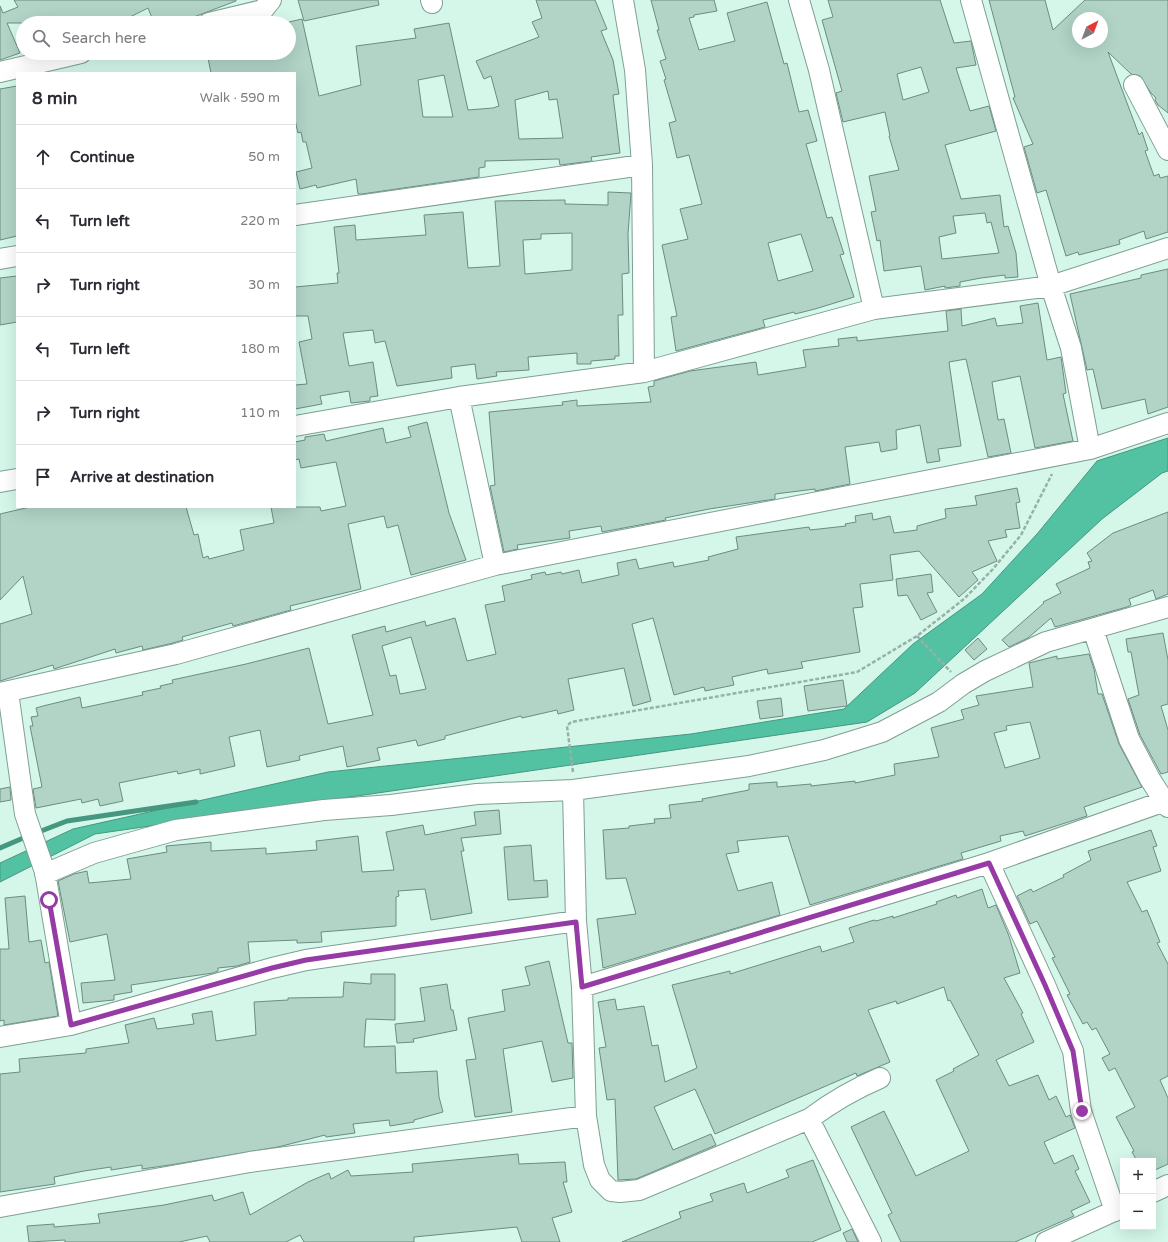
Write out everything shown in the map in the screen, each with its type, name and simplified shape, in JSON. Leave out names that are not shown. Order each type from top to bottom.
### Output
[{"type":"street","points":[[238,16],[263,10],[272,0]]},
{"type":"street","points":[[623,0],[636,70],[642,164],[644,372]]},
{"type":"street","points":[[799,0],[819,70],[874,309]]},
{"type":"street","points":[[971,0],[1051,286],[1071,348],[1090,449]]},
{"type":"street","points":[[0,72],[51,60]]},
{"type":"street","points":[[1134,85],[1168,150]]},
{"type":"street","points":[[296,215],[642,164]]},
{"type":"street","points":[[296,426],[459,397],[644,372],[874,309],[1051,286],[1168,248]]},
{"type":"street","points":[[0,259],[16,256]]},
{"type":"street","points":[[459,397],[495,565]]},
{"type":"street","points":[[71,1025],[45,873],[25,814],[4,692],[176,654],[495,565],[1090,449],[1168,423]]},
{"type":"street","points":[[0,482],[16,479]]},
{"type":"street","points":[[45,873],[94,853],[176,830],[262,817],[324,810],[391,805],[573,781],[749,766],[824,750],[859,741],[882,732],[939,702],[963,684],[980,674],[1046,642],[1168,607]]},
{"type":"street","points":[[582,987],[989,863],[1167,803],[1150,780],[1129,739],[1093,629]]},
{"type":"street","points":[[573,781],[576,922],[582,987],[586,1116],[594,1165],[600,1180],[611,1191],[620,1192],[640,1190],[809,1118],[833,1101],[856,1088],[880,1078]]},
{"type":"street","points":[[989,863],[1045,985],[1073,1051],[1082,1111],[1119,1209],[1046,1242]]},
{"type":"street","points":[[0,1037],[71,1025],[272,968],[306,960],[576,922]]},
{"type":"street","points":[[0,1208],[250,1162],[586,1116]]},
{"type":"street","points":[[809,1118],[871,1242]]},
{"type":"street","points":[[1156,1191],[1168,1185]]},
{"type":"path","points":[[573,781],[567,726],[571,722],[857,672],[918,637],[964,599],[1016,542],[1031,516],[1060,455]]},
{"type":"path","points":[[918,637],[952,673]]},
{"type":"shaded area","points":[[1168,438],[1168,471],[1162,473],[1102,519],[915,693],[867,722],[95,834],[0,882],[0,863],[73,829],[328,772],[691,734],[844,709],[913,644],[982,594],[1037,534],[1097,461]]},
{"type":"building","points":[[14,0],[236,0],[196,16],[151,16],[148,8],[132,16],[16,16],[16,23],[7,23],[16,44],[16,54],[0,60],[0,6],[3,13],[18,7]]},
{"type":"building","points":[[298,0],[378,0],[379,5],[304,21]]},
{"type":"building","points":[[536,0],[595,0],[607,29],[601,31],[613,60],[619,94],[613,95],[620,153],[591,157],[592,161],[560,165],[559,159],[485,161],[485,167],[479,168],[479,177],[362,194],[358,194],[356,179],[317,188],[316,185],[300,189],[296,172],[312,168],[306,142],[303,142],[301,132],[298,133],[296,124],[296,72],[211,72],[208,60],[296,60],[296,20],[302,19],[319,96],[361,85],[356,46],[416,38],[414,29],[449,23],[468,110],[493,108],[499,106],[491,76],[484,79],[476,61],[539,37],[532,22],[542,18]],"holes":[[[444,75],[453,117],[423,117],[418,80]],[[548,91],[549,100],[557,99],[563,138],[519,139],[515,100]]]},
{"type":"building","points":[[651,0],[714,0],[717,11],[694,15],[694,17],[689,18],[699,50],[735,41],[727,13],[767,2],[784,64],[787,63],[799,112],[808,110],[817,141],[806,144],[827,218],[832,217],[844,254],[840,255],[854,297],[815,309],[795,314],[794,312],[763,320],[765,327],[676,351],[671,317],[677,316],[662,245],[688,239],[680,209],[702,204],[689,155],[677,158],[669,123],[676,121],[660,61],[666,59],[657,30],[659,30]],"holes":[[[801,234],[813,271],[778,281],[768,243]]]},
{"type":"building","points":[[828,0],[940,0],[954,43],[971,41],[976,65],[956,68],[970,111],[989,106],[996,131],[945,145],[961,199],[1000,195],[1004,227],[1008,226],[1016,253],[1018,277],[1005,278],[1005,275],[981,278],[960,282],[960,286],[945,288],[945,286],[925,290],[921,266],[884,271],[880,240],[877,241],[871,212],[876,211],[869,176],[899,170],[889,136],[885,112],[843,122],[836,93],[842,91],[822,20],[833,17]],"holes":[[[921,67],[929,92],[903,100],[897,74]],[[985,213],[987,223],[991,222],[999,253],[942,259],[939,237],[956,233],[953,216]]]},
{"type":"building","points":[[989,0],[1045,0],[1053,30],[1072,12],[1072,48],[1108,48],[1108,12],[1072,12],[1085,0],[1168,0],[1168,113],[1158,105],[1155,100],[1156,98],[1140,76],[1131,74],[1108,52],[1139,135],[1142,132],[1148,150],[1145,151],[1154,176],[1159,174],[1160,178],[1168,176],[1168,232],[1146,239],[1144,231],[1119,240],[1120,244],[1079,255],[1078,252],[1066,256],[1046,190],[1037,193],[1024,147],[1033,144],[1013,98],[1015,97]]},
{"type":"building","points":[[16,86],[16,236],[0,240],[0,89]]},
{"type":"building","points":[[608,192],[631,193],[628,234],[629,273],[622,274],[623,315],[618,315],[619,356],[615,356],[615,359],[591,361],[591,364],[577,364],[577,353],[528,357],[529,370],[496,372],[497,376],[477,379],[475,364],[451,367],[452,378],[397,386],[385,341],[375,343],[373,330],[343,333],[349,366],[373,362],[378,396],[370,397],[370,401],[351,403],[349,391],[320,396],[322,404],[296,409],[296,385],[307,384],[299,342],[312,339],[308,316],[296,316],[296,287],[338,283],[337,273],[339,273],[334,227],[355,225],[356,240],[426,235],[424,215],[463,212],[468,268],[500,266],[495,201],[565,200],[565,204],[608,205]],"holes":[[[572,233],[572,270],[525,274],[523,240],[541,239],[541,234]]]},
{"type":"building","points":[[1168,269],[1168,407],[1148,414],[1145,399],[1102,409],[1093,369],[1087,370],[1070,294],[1141,278],[1141,275]]},
{"type":"building","points":[[16,276],[16,322],[0,325],[0,278]]},
{"type":"building","points":[[1038,303],[1047,360],[1061,357],[1066,393],[1063,394],[1073,441],[1035,448],[1020,376],[992,382],[998,420],[1004,419],[1011,453],[988,457],[966,359],[949,362],[961,446],[938,449],[940,461],[927,463],[920,425],[896,430],[897,449],[881,452],[879,442],[845,447],[850,484],[815,491],[815,489],[775,494],[775,499],[709,509],[665,518],[666,520],[602,532],[601,526],[569,531],[570,538],[517,545],[518,549],[504,552],[490,486],[495,485],[489,412],[563,405],[562,402],[577,400],[577,406],[651,402],[648,387],[654,386],[654,381],[690,371],[756,362],[758,375],[806,367],[803,350],[839,346],[838,339],[857,337],[857,341],[948,331],[946,311],[961,309],[962,326],[995,318],[997,326],[1023,323],[1020,306]]},
{"type":"building","points":[[427,422],[449,513],[466,560],[411,575],[398,525],[387,528],[384,516],[348,524],[361,589],[290,606],[291,610],[233,626],[232,623],[182,637],[183,640],[173,643],[143,650],[142,646],[116,653],[115,649],[54,669],[53,665],[0,681],[0,624],[32,614],[23,576],[0,600],[0,514],[26,508],[186,508],[194,535],[198,534],[203,558],[208,556],[209,559],[244,550],[240,530],[274,523],[271,508],[320,507],[321,511],[346,506],[336,462],[301,468],[299,459],[296,460],[296,442],[305,440],[305,437],[324,434],[326,441],[383,428],[386,443],[411,437],[408,427]]},
{"type":"building","points":[[1017,488],[1020,502],[1016,503],[1020,528],[1005,530],[1007,537],[988,541],[997,561],[972,572],[978,580],[959,597],[919,551],[890,555],[893,580],[860,584],[863,607],[853,608],[860,652],[801,662],[803,668],[768,674],[767,669],[732,677],[734,685],[705,691],[704,687],[674,695],[653,618],[632,624],[651,701],[633,706],[624,668],[568,679],[574,710],[558,714],[557,710],[522,718],[521,716],[445,736],[445,739],[418,746],[416,740],[377,748],[380,760],[347,767],[343,746],[299,756],[300,760],[267,767],[260,730],[229,737],[235,766],[200,774],[200,769],[178,774],[177,771],[119,783],[123,801],[100,806],[98,799],[82,803],[81,799],[36,808],[33,789],[42,787],[30,726],[33,726],[31,717],[38,716],[36,708],[80,697],[82,708],[143,695],[142,692],[161,688],[160,686],[173,683],[172,680],[246,664],[309,648],[328,724],[373,715],[352,635],[385,626],[386,632],[425,621],[426,626],[455,618],[467,661],[496,654],[485,605],[505,601],[502,586],[532,579],[531,575],[545,572],[546,575],[561,572],[562,574],[579,570],[582,583],[619,575],[617,563],[636,559],[639,569],[673,562],[674,567],[709,560],[708,557],[738,549],[736,537],[809,527],[810,530],[846,526],[845,524],[856,522],[855,516],[872,513],[873,520],[890,516],[894,533],[917,530],[917,526],[946,518],[945,509],[977,505],[975,496]],"holes":[[[411,637],[426,689],[400,694],[396,675],[390,676],[382,646]]]},
{"type":"building","points":[[1168,512],[1168,594],[1156,599],[1153,590],[1129,599],[1131,605],[1127,607],[1055,627],[1051,618],[1028,638],[1009,647],[1002,640],[1044,603],[1043,602],[1061,593],[1056,584],[1090,568],[1088,562],[1092,561],[1087,553],[1113,533]]},
{"type":"building","points":[[931,574],[933,592],[927,593],[937,612],[921,620],[907,595],[898,596],[896,579]]},
{"type":"building","points":[[1163,633],[1168,660],[1168,704],[1161,706],[1168,730],[1168,772],[1161,774],[1140,735],[1128,699],[1139,695],[1131,652],[1128,652],[1126,639]]},
{"type":"building","points":[[978,638],[987,649],[974,660],[965,650]]},
{"type":"building","points":[[1089,654],[1094,669],[1098,694],[1102,694],[1119,744],[1142,787],[1084,807],[1087,816],[1025,836],[1023,831],[1000,836],[1001,841],[961,853],[963,859],[810,905],[788,836],[737,841],[739,852],[726,854],[738,891],[772,882],[780,915],[603,968],[597,919],[636,914],[626,878],[606,879],[603,830],[629,828],[629,826],[655,823],[654,819],[671,818],[669,805],[703,801],[702,799],[749,790],[749,784],[777,782],[777,787],[811,784],[811,786],[855,781],[855,783],[895,775],[894,764],[939,757],[931,728],[964,719],[961,710],[979,705],[976,696],[1033,687],[1029,663],[1057,656],[1057,659]],"holes":[[[1030,722],[1040,758],[1005,768],[994,733],[1007,730],[1006,726]]]},
{"type":"building","points":[[843,680],[847,706],[808,711],[804,686]]},
{"type":"building","points":[[781,698],[783,716],[760,719],[757,701]]},
{"type":"building","points":[[10,787],[11,800],[0,802],[0,789]]},
{"type":"building","points":[[499,810],[501,834],[461,838],[464,851],[461,851],[472,913],[431,920],[425,889],[398,891],[399,896],[396,897],[396,926],[321,932],[322,942],[297,943],[297,940],[248,942],[250,962],[237,966],[218,968],[218,971],[213,973],[131,985],[132,992],[114,995],[114,1000],[83,1003],[81,983],[115,980],[107,934],[70,942],[58,881],[74,874],[87,871],[89,883],[131,879],[127,859],[167,852],[166,846],[211,842],[211,851],[266,848],[266,854],[317,850],[316,841],[358,836],[362,872],[394,870],[386,832],[423,825],[425,835],[476,825],[474,812]]},
{"type":"building","points":[[1151,830],[1157,846],[1153,847],[1161,871],[1127,882],[1142,912],[1147,910],[1160,942],[1157,943],[1168,964],[1168,1076],[1160,1080],[1168,1098],[1168,1164],[1156,1170],[1156,1158],[1135,1158],[1132,1152],[1134,1151],[1116,1117],[1135,1107],[1115,1068],[1109,1071],[1102,1058],[1110,1054],[1096,1028],[1092,1030],[1087,1022],[1083,1024],[1067,995],[1070,994],[1052,958],[1055,957],[1037,921],[1030,924],[1017,896],[1031,889],[1033,892],[1064,877],[1063,875],[1091,860],[1088,851]]},
{"type":"building","points":[[531,845],[534,881],[547,880],[548,897],[508,900],[504,847]]},
{"type":"building","points":[[982,889],[988,908],[996,905],[1009,936],[1020,973],[1004,978],[1023,1013],[1021,1014],[1034,1042],[996,1060],[1009,1086],[1038,1075],[1049,1100],[1056,1096],[1066,1117],[1070,1115],[1075,1128],[1044,1142],[1054,1164],[1073,1155],[1079,1169],[1075,1171],[1090,1202],[1071,1211],[1074,1216],[1015,1242],[901,1242],[888,1215],[892,1213],[851,1127],[884,1111],[916,1176],[969,1151],[936,1080],[954,1071],[953,1069],[979,1055],[950,1000],[948,1001],[944,987],[897,1004],[896,1001],[868,1010],[890,1062],[857,1076],[856,1073],[715,1134],[695,1089],[654,1107],[673,1150],[711,1134],[716,1145],[636,1179],[618,1180],[615,1099],[607,1100],[599,1048],[606,1047],[598,1002],[615,999],[617,1010],[644,1006],[652,1046],[658,1045],[665,1082],[697,1068],[672,985],[730,971],[730,974],[820,946],[822,952],[854,942],[849,928],[874,920],[876,921],[893,916],[893,918],[937,904],[936,902],[956,895],[957,898]]},
{"type":"building","points":[[25,896],[29,942],[41,940],[45,963],[49,962],[58,1016],[4,1025],[4,1020],[0,1021],[0,949],[9,949],[5,898]]},
{"type":"building","points":[[549,961],[568,1043],[572,1043],[573,1078],[552,1082],[542,1041],[503,1049],[512,1112],[475,1117],[466,1060],[476,1059],[468,1018],[505,1011],[502,990],[530,985],[525,967]]},
{"type":"building","points":[[371,974],[395,974],[395,1020],[366,1019],[364,1047],[395,1046],[396,1073],[437,1071],[439,1097],[443,1112],[414,1120],[414,1122],[390,1126],[389,1120],[353,1124],[355,1133],[326,1137],[325,1135],[278,1147],[170,1165],[142,1169],[142,1165],[111,1170],[111,1167],[84,1171],[54,1177],[55,1184],[0,1192],[0,1074],[20,1072],[19,1059],[86,1053],[86,1049],[129,1043],[125,1025],[154,1018],[157,1029],[194,1024],[192,1014],[212,1011],[216,1041],[256,1035],[254,1002],[288,1000],[288,998],[343,997],[344,982],[371,984]]},
{"type":"building","points":[[447,984],[451,1010],[453,1010],[457,1030],[413,1039],[414,1042],[397,1043],[395,1024],[425,1021],[420,988]]},
{"type":"building","points":[[518,1154],[519,1164],[565,1162],[567,1182],[563,1182],[572,1212],[552,1218],[560,1242],[522,1242],[517,1227],[414,1237],[414,1242],[304,1242],[300,1235],[286,1242],[210,1242],[207,1236],[179,1242],[65,1242],[65,1240],[29,1242],[27,1226],[54,1224],[54,1227],[100,1223],[98,1214],[164,1205],[212,1195],[214,1201],[243,1192],[250,1215],[308,1182],[329,1173],[331,1179],[348,1170],[351,1176],[413,1172],[412,1164]]},
{"type":"building","points":[[813,1160],[841,1230],[812,1242],[622,1242],[681,1218],[679,1212],[713,1201],[710,1194],[744,1183],[747,1193],[789,1177],[786,1170]]},
{"type":"building","points":[[852,1229],[858,1242],[847,1242],[843,1233]]},
{"type":"waterway","points":[[36,833],[67,821],[196,802]]},
{"type":"waterway","points":[[0,848],[28,836]]},
{"type":"route","points":[[49,900],[71,1025],[272,968],[306,960],[576,922],[582,987],[989,863],[1045,985],[1073,1051],[1082,1111]]}]
